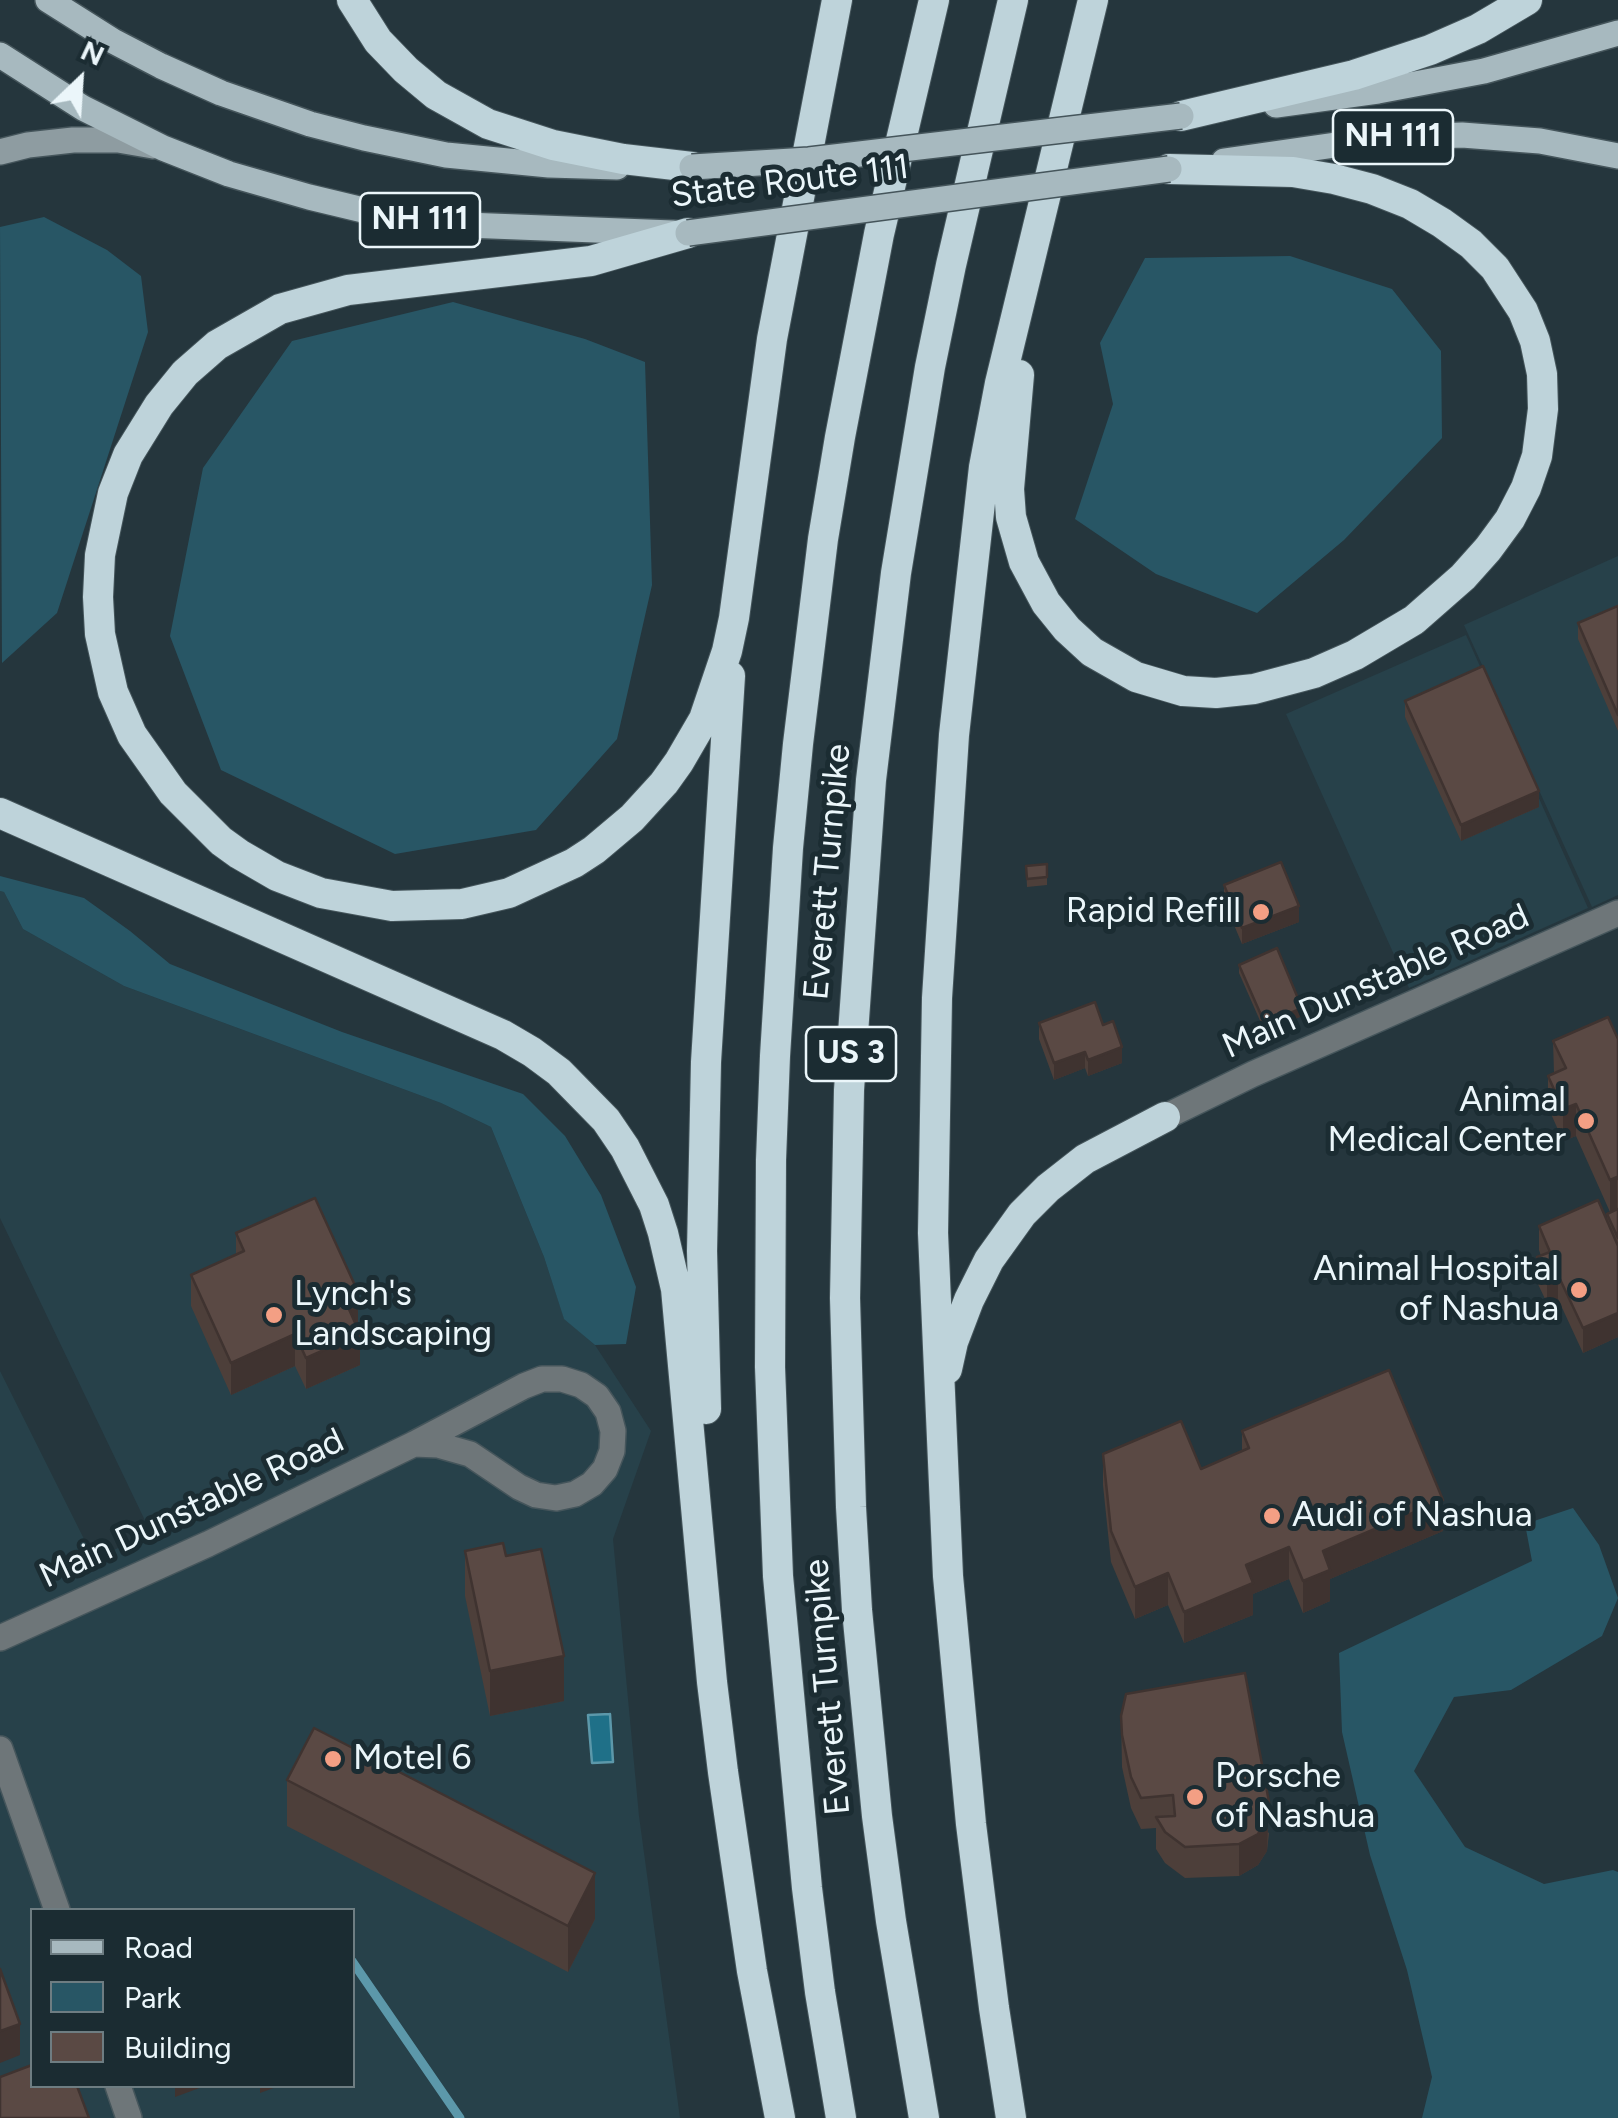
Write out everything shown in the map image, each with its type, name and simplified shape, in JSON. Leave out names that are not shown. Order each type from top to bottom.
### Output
[{"type":"highway","points":[[352,0],[378,41],[406,70],[467,114],[552,145],[692,167]]},
{"type":"highway","points":[[712,1682],[704,1140],[734,618],[764,386],[838,0]]},
{"type":"highway","points":[[803,179],[849,0]]},
{"type":"highway","name":"Everett Turnpike","points":[[841,2118],[807,1888],[778,1576],[770,1332],[775,1056],[788,848],[823,539],[872,268],[934,0]]},
{"type":"highway","name":"Everett Turnpike","points":[[924,2118],[877,1816],[850,1507],[845,1298],[849,1090],[871,780],[896,573],[947,282],[1014,0]]},
{"type":"highway","points":[[1010,2118],[989,1976],[948,1576],[934,1268],[937,998],[949,792],[984,467],[994,406],[1093,0]]},
{"type":"highway","points":[[1181,116],[1354,74],[1430,50],[1468,34],[1527,0]]},
{"type":"highway","points":[[1030,254],[1009,474],[1010,503],[1024,562],[1046,604],[1067,630],[1092,652],[1136,678],[1183,691],[1216,693],[1254,689],[1304,676],[1355,655],[1396,632],[1476,563],[1510,518],[1526,488],[1544,409],[1539,358],[1523,310],[1496,268],[1471,244],[1427,214],[1381,193],[1292,172],[1169,169]]},
{"type":"highway","points":[[688,234],[591,261],[400,282],[314,297],[280,308],[217,346],[158,405],[120,474],[100,554],[100,634],[110,682],[132,735],[173,793],[222,841],[257,865],[297,884],[369,904],[415,907],[462,904],[532,884],[574,863],[632,818],[680,762],[698,730],[721,675],[734,618]]},
{"type":"highway","points":[[0,813],[503,1035],[546,1062],[583,1095],[625,1148],[663,1233],[679,1313],[712,1682],[736,1869],[780,2118]]},
{"type":"highway","points":[[0,834],[383,981]]},
{"type":"highway","points":[[940,1422],[949,1357],[958,1327],[982,1272],[1006,1234],[1038,1198],[1085,1159],[1164,1117]]},
{"type":"main road","name":"State Route 111","points":[[48,0],[112,41],[195,82],[290,118],[446,155],[601,167],[692,167],[843,156],[1330,98],[1435,81],[1618,33]]},
{"type":"main road","name":"State Route 111","points":[[0,55],[83,108],[164,148],[253,181],[384,214],[502,228],[688,234],[1361,141],[1423,136],[1540,141],[1618,156]]},
{"type":"main road","points":[[0,152],[85,140],[118,140],[164,148]]},
{"type":"street","name":"Main Dunstable Road","points":[[1164,1117],[1618,914]]},
{"type":"street","name":"Main Dunstable Road","points":[[0,1638],[208,1544],[542,1379],[562,1378],[581,1384],[597,1396],[614,1431],[605,1469],[592,1484],[575,1494],[556,1498],[536,1495],[470,1454],[438,1445],[414,1444]]},
{"type":"street","points":[[0,1749],[56,1908]]},
{"type":"street","points":[[119,2088],[129,2118]]},
{"type":"shaded area","points":[[1618,556],[1618,895],[1592,907],[1464,625]]},
{"type":"shaded area","points":[[1466,635],[1588,908],[1409,988],[1286,714]]},
{"type":"shaded area","points":[[0,891],[23,929],[124,986],[441,1103],[491,1127],[544,1257],[564,1318],[595,1345],[651,1431],[613,1539],[639,1816],[680,2118],[0,2118],[0,1371],[94,1559],[151,1533],[0,1218]]},
{"type":"shaded area","points":[[610,1714],[613,1762],[592,1763],[588,1715]]},
{"type":"green space","points":[[44,217],[107,250],[141,276],[148,332],[57,613],[2,663],[0,227]]},
{"type":"green space","points":[[1290,256],[1392,289],[1441,351],[1442,438],[1344,540],[1257,613],[1156,574],[1075,519],[1113,404],[1100,343],[1145,258]]},
{"type":"green space","points":[[453,302],[585,339],[645,362],[652,585],[617,739],[536,830],[395,854],[221,770],[170,636],[203,468],[292,341]]},
{"type":"green space","points":[[0,876],[84,898],[170,964],[342,1032],[523,1094],[565,1136],[601,1195],[636,1287],[626,1344],[595,1345],[564,1319],[544,1257],[491,1127],[441,1103],[124,986],[23,929],[0,891]]},
{"type":"green space","points":[[1573,1508],[1599,1545],[1618,1598],[1602,1636],[1511,1690],[1454,1697],[1414,1771],[1465,1847],[1544,1884],[1618,1872],[1618,2118],[1422,2118],[1432,2077],[1407,1970],[1370,1855],[1342,1732],[1339,1653],[1532,1561],[1525,1524]]},
{"type":"building","points":[[1618,606],[1618,715],[1578,623]]},
{"type":"building","points":[[1483,666],[1539,791],[1461,825],[1405,701]]},
{"type":"building","name":"Rapid Refill","points":[[1281,862],[1299,906],[1242,928],[1224,885]]},
{"type":"building","points":[[1047,864],[1047,877],[1027,879],[1026,866]]},
{"type":"building","points":[[1277,948],[1302,1008],[1265,1024],[1239,965]]},
{"type":"building","points":[[1095,1002],[1103,1025],[1113,1021],[1122,1047],[1088,1060],[1085,1052],[1054,1063],[1039,1023]]},
{"type":"building","name":"Animal Medical Center","points":[[1608,1017],[1618,1039],[1618,1179],[1610,1180],[1576,1104],[1563,1109],[1548,1076],[1566,1068],[1553,1041]]},
{"type":"building","name":"Lynch's Landscaping","points":[[315,1198],[358,1292],[344,1298],[360,1334],[306,1358],[295,1334],[231,1363],[191,1275],[244,1251],[236,1233]]},
{"type":"building","name":"Animal Hospital of Nashua","points":[[1598,1200],[1618,1246],[1618,1313],[1583,1328],[1558,1275],[1547,1279],[1537,1257],[1550,1252],[1539,1226]]},
{"type":"building","points":[[1618,1209],[1618,1238],[1607,1214]]},
{"type":"building","name":"Audi of Nashua","points":[[1389,1370],[1443,1500],[1323,1551],[1330,1570],[1303,1581],[1289,1547],[1246,1565],[1253,1583],[1184,1612],[1168,1573],[1135,1587],[1111,1531],[1103,1454],[1181,1421],[1201,1469],[1249,1448],[1242,1431]]},
{"type":"building","points":[[503,1543],[506,1556],[541,1549],[564,1656],[490,1671],[465,1551]]},
{"type":"building","name":"Porsche of Nashua","points":[[1245,1673],[1269,1802],[1267,1819],[1258,1834],[1239,1844],[1185,1847],[1165,1832],[1156,1817],[1175,1816],[1173,1795],[1141,1798],[1131,1777],[1122,1735],[1126,1694]]},
{"type":"building","points":[[314,1728],[595,1873],[568,1926],[287,1780]]},
{"type":"building","points":[[0,1969],[20,2024],[0,2031]]},
{"type":"building","points":[[30,2066],[30,2088],[78,2088],[89,2118],[0,2118],[0,2077]]},
{"type":"waterway","points":[[355,1965],[460,2118]]},
{"type":"place","name":"Rapid Refill","points":[[1261,912]]},
{"type":"place","name":"Animal Medical Center","points":[[1586,1121]]},
{"type":"place","name":"Animal Hospital of Nashua","points":[[1579,1290]]},
{"type":"place","name":"Lynch's Landscaping","points":[[274,1315]]},
{"type":"place","name":"Audi of Nashua","points":[[1272,1516]]},
{"type":"place","name":"Motel 6","points":[[333,1759]]},
{"type":"place","name":"Porsche of Nashua","points":[[1195,1797]]}]
